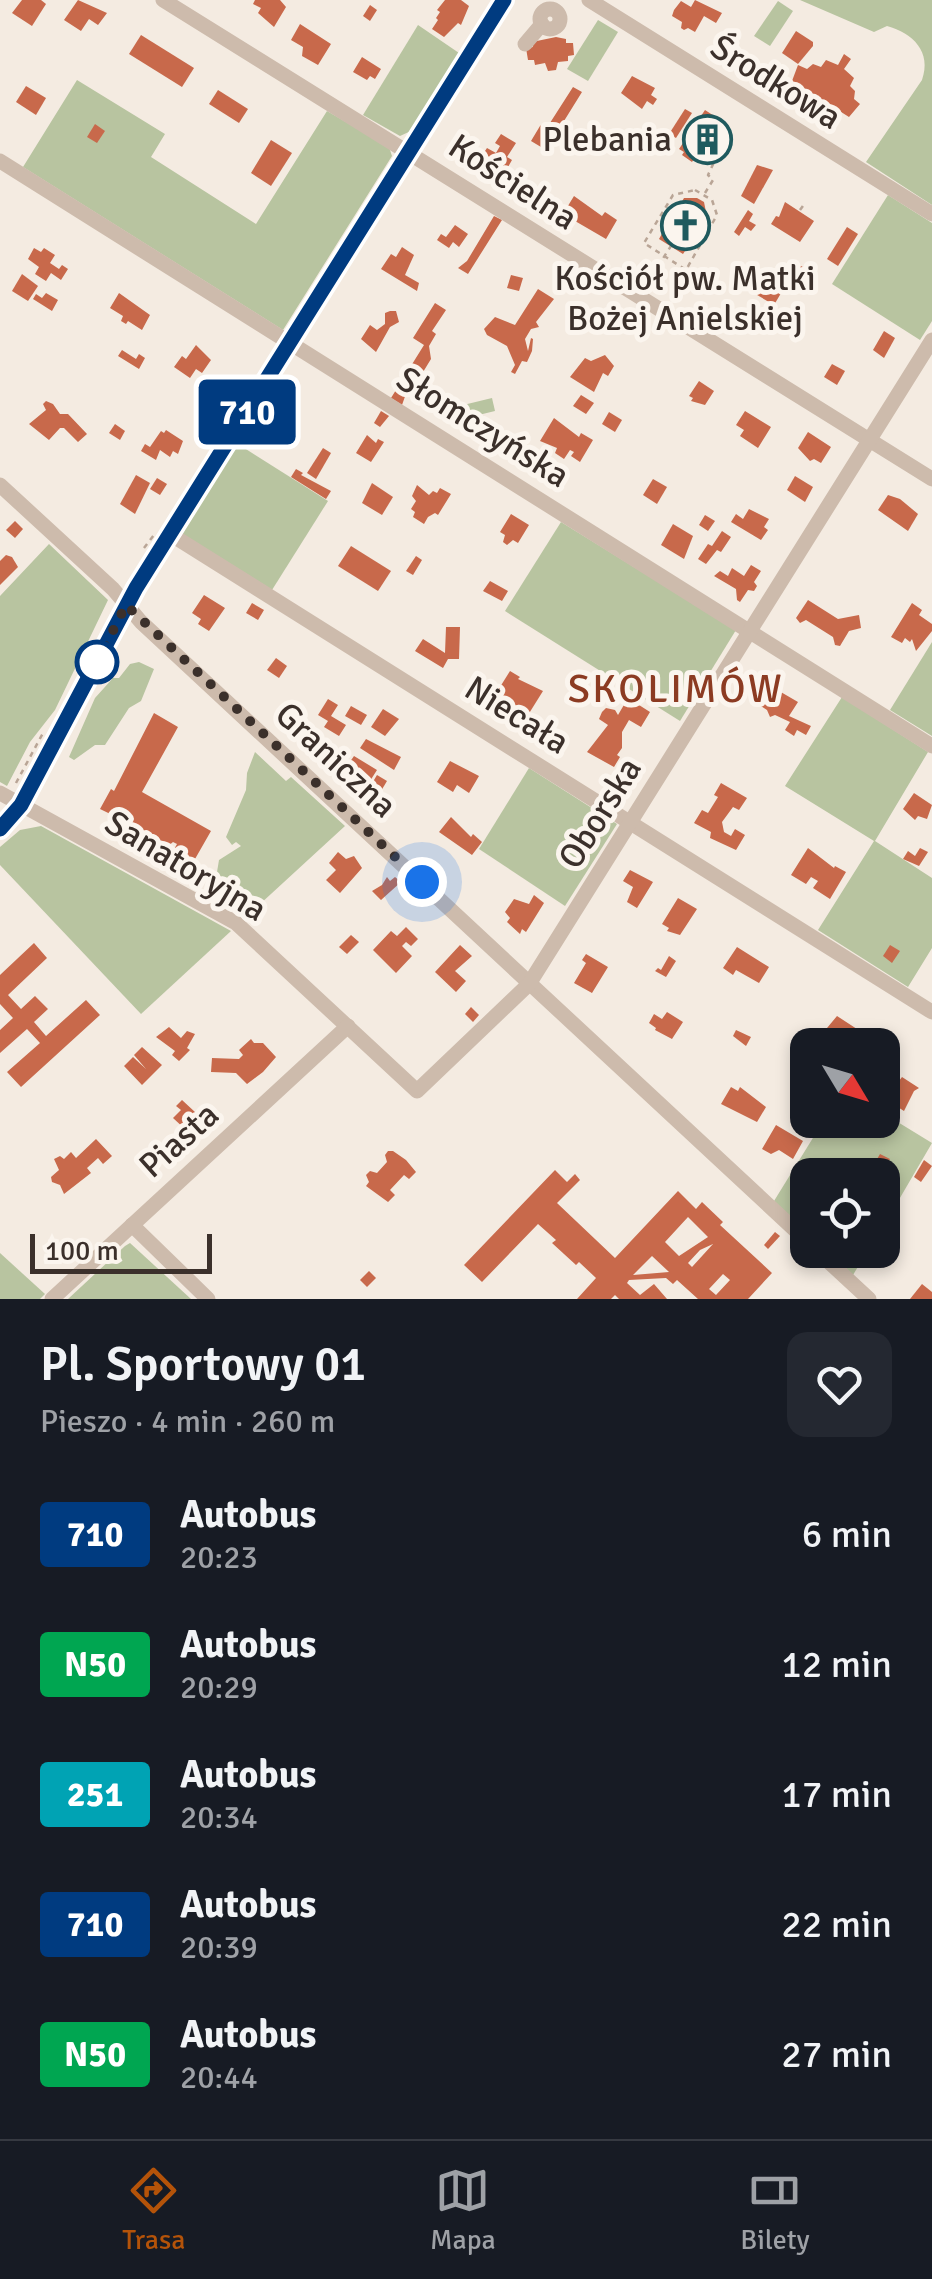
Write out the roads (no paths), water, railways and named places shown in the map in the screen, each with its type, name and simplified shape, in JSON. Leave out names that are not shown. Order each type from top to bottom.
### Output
[{"type":"street","name":"Kościelna","points":[[164,0],[932,479]]},
{"type":"street","points":[[0,828],[21,805],[126,605],[504,0]]},
{"type":"street","name":"Środkowa","points":[[589,0],[932,214]]},
{"type":"street","points":[[525,44],[547,11]]},
{"type":"street","name":"Słomczyńska","points":[[0,161],[932,746]]},
{"type":"street","name":"Oborska","points":[[416,1091],[529,984],[932,340]]},
{"type":"street","name":"Graniczna","points":[[0,485],[790,1225]]},
{"type":"street","name":"Niecała","points":[[170,534],[932,1012]]},
{"type":"street","name":"Sanatoryjna","points":[[6,791],[21,805],[236,924],[416,1091]]},
{"type":"street","name":"Piasta","points":[[52,1299],[348,1026]]},
{"type":"street","points":[[132,1225],[208,1299]]},
{"type":"street","points":[[835,1268],[869,1299]]},
{"type":"place","name":"Plebania","points":[[707,139]]},
{"type":"place","name":"Kościół pw. Matki Bożej Anielskiej","points":[[685,226]]},
{"type":"district","name":"SKOLIMÓW","points":[[676,689]]}]
